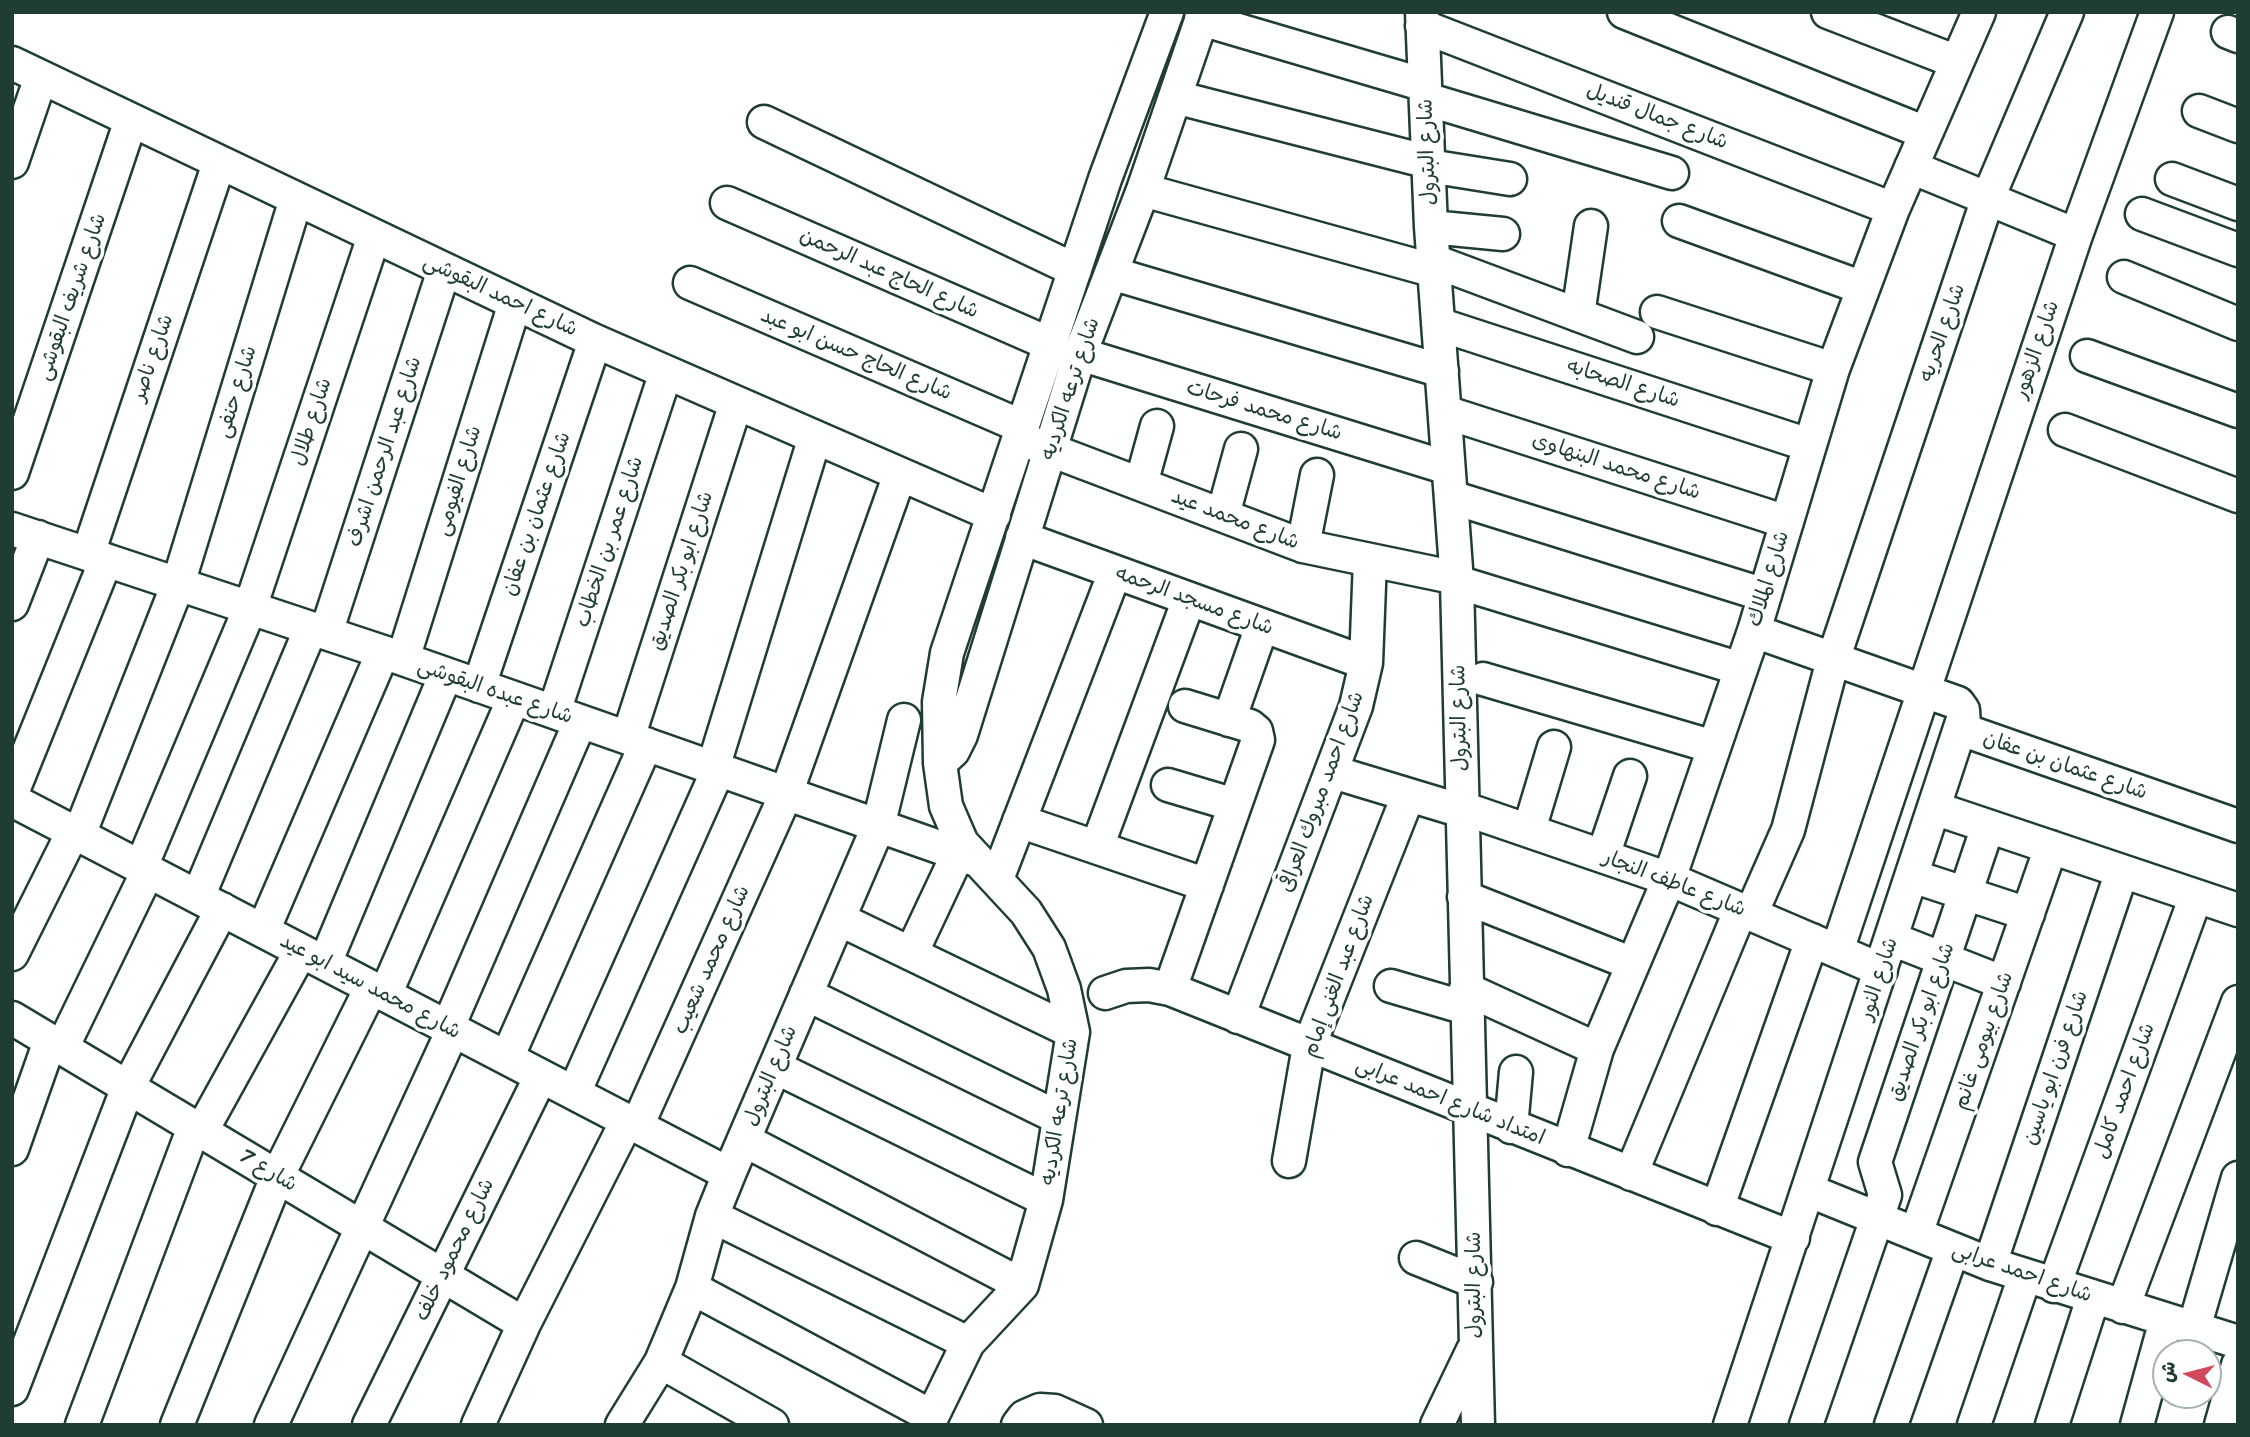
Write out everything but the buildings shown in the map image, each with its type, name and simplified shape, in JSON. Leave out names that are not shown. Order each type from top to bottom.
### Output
[{"type":"street","name":"شارع ترعه الكرديه","points":[[930,1420],[968,1343],[1022,1284],[1046,1199],[1073,1032],[1064,989],[1049,948],[1026,912],[977,864],[962,843],[946,806],[940,763],[939,702],[947,653],[1075,270],[1167,12]]},
{"type":"street","points":[[1623,12],[1926,133]]},
{"type":"street","points":[[1828,12],[1957,62]]},
{"type":"street","name":"شارع الملاك","points":[[1568,1150],[1597,1049],[1669,879],[1754,631],[1833,369],[1893,209],[1979,12]]},
{"type":"street","name":"شارع الحريه","points":[[1746,911],[1788,830],[1833,660],[1988,198],[2067,12]]},
{"type":"street","name":"شارع الزهور","points":[[1717,1209],[1923,690],[2076,234],[2157,12]]},
{"type":"street","name":"شارع ترعه الكرديه","points":[[940,763],[953,751],[961,735],[1080,354],[1143,190],[1202,16]]},
{"type":"street","points":[[1202,16],[1672,173]]},
{"type":"street","name":"شارع البترول","points":[[1422,19],[1431,227],[1457,580],[1478,1425]]},
{"type":"street","name":"شارع جمال قنديل","points":[[1422,19],[1893,209]]},
{"type":"street","name":"شارع احمد البقوشى","points":[[12,63],[595,341],[994,515]]},
{"type":"street","points":[[12,162],[41,77]]},
{"type":"street","points":[[1175,97],[1429,164],[1510,179]]},
{"type":"street","points":[[2199,111],[2238,126]]},
{"type":"street","name":"شارع شريف البقوشى","points":[[12,473],[131,121]]},
{"type":"street","points":[[764,122],[1075,270]]},
{"type":"street","name":"شارع ناصر","points":[[12,793],[97,557],[219,163]]},
{"type":"street","points":[[1911,167],[2076,234]]},
{"type":"street","points":[[2172,179],[2238,204]]},
{"type":"street","points":[[1143,190],[1434,266],[1637,337]]},
{"type":"street","name":"شارع حنفى","points":[[12,954],[76,834],[178,584],[296,199]]},
{"type":"street","name":"شارع الحاج عبد الرحمن","points":[[727,204],[1050,344]]},
{"type":"street","points":[[2142,214],[2238,250]]},
{"type":"street","points":[[1679,221],[1863,288]]},
{"type":"street","points":[[1578,315],[1591,226]]},
{"type":"street","points":[[1431,227],[1503,234]]},
{"type":"street","name":"شارع طلال","points":[[145,869],[250,608],[374,236]]},
{"type":"street","name":"شارع عبد الرحمن اشرف","points":[[12,1390],[128,1087],[210,903],[319,631],[444,270]]},
{"type":"street","points":[[1111,273],[1441,371]]},
{"type":"street","points":[[2124,277],[2238,324]]},
{"type":"street","name":"شارع الحاج حسن ابو عبد","points":[[690,283],[1021,433]]},
{"type":"street","name":"شارع الفيومى","points":[[263,931],[393,656],[515,303]]},
{"type":"street","points":[[1657,312],[1833,369]]},
{"type":"street","name":"شارع الصحابه","points":[[1438,324],[1809,445]]},
{"type":"street","name":"شارع عثمان بن عفان","points":[[479,686],[595,341]]},
{"type":"street","name":"شارع محمد فرحات","points":[[1080,354],[1765,595]]},
{"type":"street","points":[[2087,356],[2238,411]]},
{"type":"street","name":"شارع عمر بن الخطاب","points":[[567,717],[666,372]]},
{"type":"street","name":"شارع ابو بكر الصديق","points":[[507,1058],[637,741],[736,403]]},
{"type":"street","name":"شارع محمد البنهاوى","points":[[1445,412],[1787,522]]},
{"type":"street","points":[[1141,484],[1157,426]]},
{"type":"street","points":[[2065,430],[2238,496]]},
{"type":"street","name":"شارع محمد عيد","points":[[1021,433],[1050,450],[1303,546],[1457,580],[1741,668]]},
{"type":"street","points":[[574,1093],[715,769],[815,437]]},
{"type":"street","points":[[1223,515],[1241,449]]},
{"type":"street","name":"شارع محمد شعيب","points":[[478,1425],[524,1324],[632,1123],[786,794],[900,474]]},
{"type":"street","points":[[1303,546],[1317,475]]},
{"type":"street","points":[[12,604],[25,533]]},
{"type":"street","name":"شارع عبده البقوشى","points":[[25,533],[446,674],[977,864]]},
{"type":"street","name":"شارع مسجد الرحمه","points":[[1022,538],[1366,663]]},
{"type":"street","name":"شارع احمد مبروك العراقى","points":[[1238,1017],[1356,706],[1366,663],[1370,560]]},
{"type":"street","points":[[911,954],[977,864],[1019,821],[1115,572]]},
{"type":"street","points":[[1097,847],[1189,599]]},
{"type":"street","points":[[1229,720],[1262,626]]},
{"type":"street","name":"شارع عثمان بن عفان","points":[[1754,631],[1958,703],[1964,710],[1964,726],[1972,733],[2238,826]]},
{"type":"street","points":[[82,1425],[198,1130],[313,957],[446,674]]},
{"type":"street","points":[[1483,679],[1714,747]]},
{"type":"street","points":[[177,1425],[277,1177],[378,991],[514,698]]},
{"type":"street","points":[[1170,989],[1258,736],[1250,726],[1185,706]]},
{"type":"street","points":[[271,1425],[451,1029],[567,717]]},
{"type":"street","name":"شارع النور","points":[[1730,1425],[1810,1191],[1963,719]]},
{"type":"street","name":"شارع البترول","points":[[622,1425],[661,1362],[692,1288],[712,1216],[729,1174],[878,827],[904,720]]},
{"type":"street","points":[[1529,830],[1554,747]]},
{"type":"street","name":"شارع عاطف النجار","points":[[1333,772],[1529,830],[1669,879],[1881,970]]},
{"type":"street","points":[[1603,856],[1630,776]]},
{"type":"street","points":[[1168,785],[1235,805]]},
{"type":"street","name":"شارع عبد الغنى إمام","points":[[1289,1161],[1309,1046],[1408,796]]},
{"type":"street","name":"شارع محمد سيد ابو عيد","points":[[12,800],[729,1174]]},
{"type":"street","points":[[1934,808],[2238,910]]},
{"type":"street","points":[[1019,821],[1207,885]]},
{"type":"street","name":"شارع ابو بكر الصديق","points":[[1877,1218],[1885,1195],[1875,1162],[1988,826]]},
{"type":"street","name":"شارع بيومى غانم","points":[[1916,1234],[2051,847]]},
{"type":"street","points":[[12,1149],[56,1044],[145,869]]},
{"type":"street","name":"شارع فرن ابو ياسين","points":[[1990,1264],[2122,871]]},
{"type":"street","points":[[1912,876],[2028,914]]},
{"type":"street","name":"شارع احمد كامل","points":[[2054,1286],[2196,896]]},
{"type":"street","points":[[1464,897],[1633,964]]},
{"type":"street","points":[[1631,1174],[1746,911]]},
{"type":"street","points":[[839,919],[1073,1032]]},
{"type":"street","points":[[1892,939],[2004,983]]},
{"type":"street","name":"امتداد شارع احمد عرابى","points":[[1105,993],[1126,986],[1149,985],[1170,989],[1472,1112],[1793,1238]]},
{"type":"street","points":[[1391,986],[1466,998],[1597,1049]]},
{"type":"street","points":[[806,994],[1059,1118]]},
{"type":"street","points":[[2123,1307],[2238,1002]]},
{"type":"street","name":"شارع 7","points":[[12,1018],[524,1324]]},
{"type":"street","points":[[775,1068],[1046,1199]]},
{"type":"street","points":[[1511,1127],[1516,1072]]},
{"type":"street","name":"شارع محمود خلف","points":[[369,1425],[541,1076]]},
{"type":"street","points":[[744,1140],[1022,1284]]},
{"type":"street","points":[[2137,1425],[2180,1324],[2227,1252],[2238,1178]]},
{"type":"street","name":"شارع احمد عرابى","points":[[1810,1191],[1990,1264],[2238,1342]]},
{"type":"street","points":[[712,1216],[968,1343]]},
{"type":"street","points":[[1806,1425],[1877,1218]]},
{"type":"street","points":[[1891,1425],[1953,1249]]},
{"type":"street","points":[[1416,1258],[1476,1282]]},
{"type":"street","points":[[1974,1425],[2025,1276]]},
{"type":"street","points":[[692,1288],[930,1420]]},
{"type":"street","points":[[2052,1425],[2093,1297]]},
{"type":"street","points":[[1437,1425],[1475,1345]]},
{"type":"street","points":[[661,1362],[772,1425]]},
{"type":"street","points":[[2221,1425],[2238,1366]]},
{"type":"street","points":[[1018,1425],[1024,1417],[1040,1410],[1055,1410],[1086,1425]]}]
